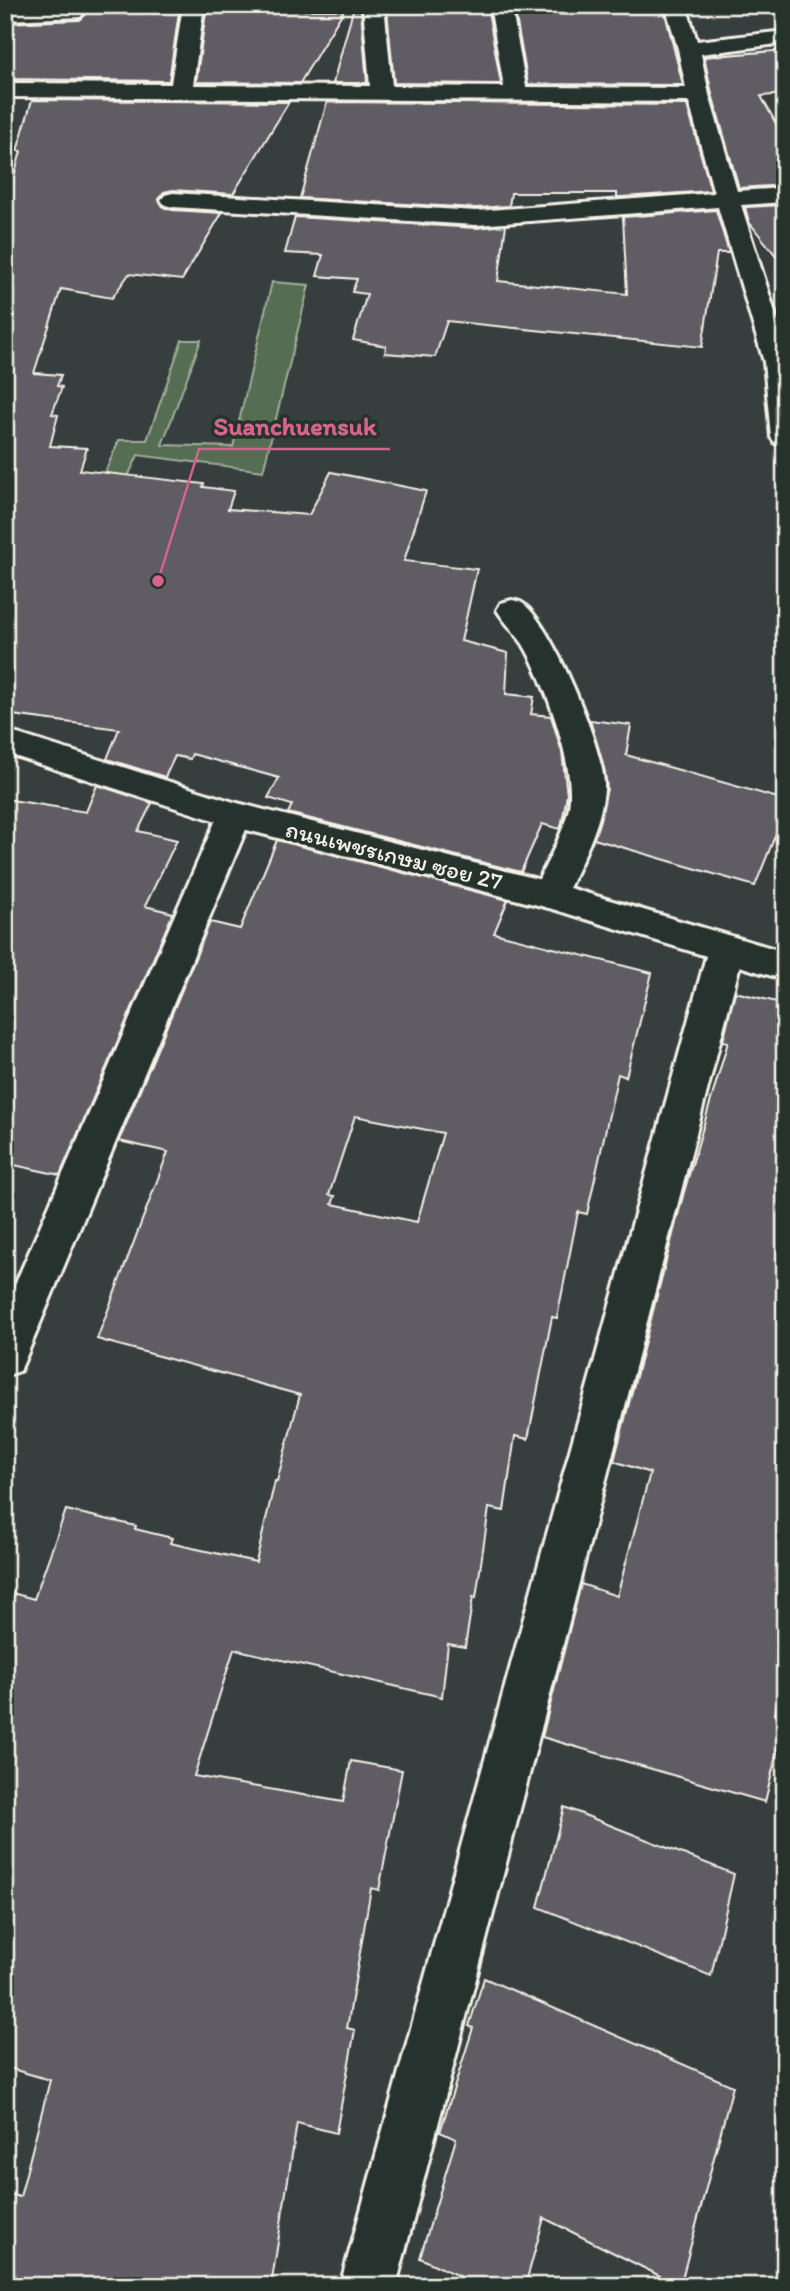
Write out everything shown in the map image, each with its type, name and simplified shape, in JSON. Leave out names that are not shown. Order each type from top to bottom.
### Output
[{"type":"street","points":[[181,91],[194,5]]},
{"type":"street","points":[[373,5],[382,93]]},
{"type":"street","points":[[500,5],[516,93]]},
{"type":"street","points":[[675,5],[728,201],[777,362],[785,437]]},
{"type":"street","points":[[5,14],[73,13]]},
{"type":"street","points":[[689,49],[785,37]]},
{"type":"street","points":[[10,98],[181,91],[698,94]]},
{"type":"street","points":[[173,200],[477,218],[785,195]]},
{"type":"street","points":[[512,610],[536,640],[554,678],[583,758],[588,784],[584,812],[549,895]]},
{"type":"street","name":"ถนนเพชรเกษม ซอย 27","points":[[5,741],[235,815],[549,895],[785,965]]},
{"type":"street","points":[[5,1357],[235,815]]},
{"type":"street","points":[[368,2286],[726,949]]},
{"type":"green space","points":[[272,282],[309,285],[263,471],[138,455],[65,611],[46,609],[119,440],[147,440],[182,340],[201,340],[162,445],[233,447]]},
{"type":"building","points":[[76,5],[180,5],[169,81],[5,79],[5,23],[80,20],[87,13]]},
{"type":"building","points":[[207,5],[304,5],[304,10],[344,10],[300,83],[196,82]]},
{"type":"building","points":[[398,5],[487,5],[501,84],[394,83],[387,10],[398,10]]},
{"type":"building","points":[[576,5],[663,5],[683,85],[528,84],[515,12],[574,15]]},
{"type":"building","points":[[353,10],[361,10],[367,83],[333,83]]},
{"type":"building","points":[[785,50],[785,94],[761,96],[785,140],[785,185],[739,188],[704,57]]},
{"type":"building","points":[[32,100],[289,102],[233,194],[173,190],[164,192],[159,198],[163,207],[172,210],[222,213],[182,280],[129,274],[112,298],[61,289],[34,373],[61,375],[57,386],[62,387],[52,414],[58,415],[50,446],[87,448],[80,470],[204,484],[203,487],[234,491],[228,509],[309,515],[331,472],[426,491],[404,561],[477,569],[461,641],[508,653],[506,694],[534,697],[531,714],[551,716],[562,752],[567,795],[560,829],[542,824],[521,872],[288,813],[292,805],[268,798],[279,778],[192,754],[190,759],[175,756],[165,777],[107,759],[119,729],[5,714],[5,210],[21,151],[17,151]]},
{"type":"building","points":[[327,102],[687,105],[711,191],[622,197],[617,197],[617,193],[511,193],[509,206],[476,208],[300,198]]},
{"type":"building","points":[[785,205],[785,267],[749,222],[745,207]]},
{"type":"building","points":[[716,210],[729,253],[717,253],[702,347],[447,321],[435,357],[385,353],[386,346],[353,340],[367,294],[352,292],[357,279],[317,276],[323,255],[285,253],[295,217],[476,228],[506,225],[498,281],[627,294],[623,217]]},
{"type":"building","points":[[590,720],[631,725],[626,755],[785,800],[785,811],[755,886],[594,839],[607,789],[605,772]]},
{"type":"building","points":[[97,785],[152,803],[138,831],[177,840],[145,906],[173,913],[60,1175],[5,1163],[5,799],[86,812]]},
{"type":"building","points":[[277,840],[508,900],[494,933],[652,973],[626,1077],[618,1074],[587,1214],[578,1212],[557,1318],[552,1317],[528,1439],[515,1436],[504,1511],[489,1508],[476,1598],[473,1597],[465,1647],[448,1644],[442,1697],[234,1649],[194,1776],[343,1802],[351,1761],[402,1770],[379,1890],[371,1888],[347,2028],[355,2030],[336,2133],[297,2123],[271,2286],[36,2286],[5,2278],[5,2193],[20,2197],[50,2080],[5,2067],[5,1591],[34,1599],[66,1510],[136,1526],[135,1529],[172,1538],[170,1543],[256,1562],[275,1481],[300,1395],[97,1339],[168,1152],[119,1141],[210,922],[240,929]],"holes":[[[355,1116],[443,1133],[417,1222],[332,1204],[335,1196],[329,1195]]]},
{"type":"building","points":[[735,992],[785,1004],[785,1659],[775,1714],[785,1718],[765,1802],[542,1737],[581,1584],[617,1596],[650,1473],[614,1461],[684,1192],[728,1042],[723,1041]]},
{"type":"building","points":[[564,1807],[734,1874],[711,1976],[538,1907]]},
{"type":"building","points":[[484,1978],[733,2086],[680,2286],[544,2218],[525,2286],[480,2286],[420,2258],[456,2139],[440,2132],[473,2028],[469,2026]]},
{"type":"place","name":"Suanchuensuk","points":[[158,581]]}]
